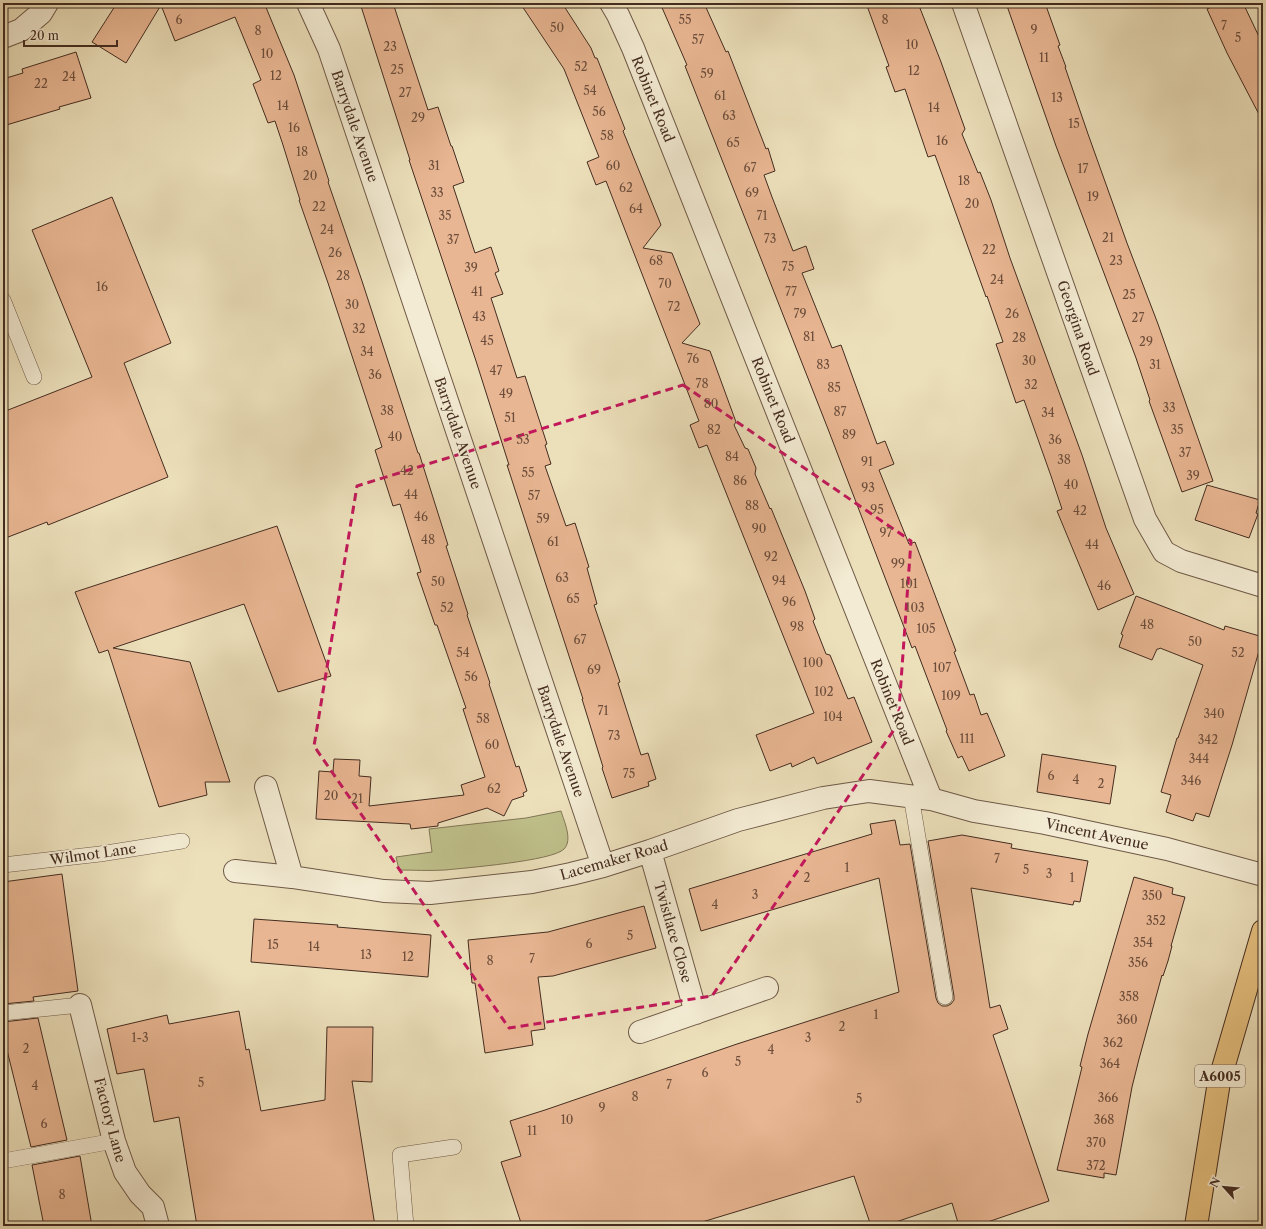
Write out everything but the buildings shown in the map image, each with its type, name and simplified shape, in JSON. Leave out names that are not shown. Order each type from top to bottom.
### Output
[{"type":"main road","name":"A6005","points":[[1196,1226],[1219,1082],[1263,931]]},
{"type":"street","points":[[3,37],[21,30],[42,13],[47,3]]},
{"type":"street","name":"Barrydale Avenue","points":[[308,3],[332,57],[603,866]]},
{"type":"street","name":"Robinet Road","points":[[611,3],[633,48],[921,798]]},
{"type":"street","name":"Georgina Road","points":[[963,3],[1146,519],[1164,552],[1181,561],[1263,586]]},
{"type":"street","points":[[266,787],[292,877]]},
{"type":"street","name":"Lacemaker Road","points":[[235,871],[292,877],[384,891],[430,893],[532,882],[571,874],[603,866],[650,851],[738,820],[823,798],[869,791],[921,798]]},
{"type":"street","name":"Vincent Avenue","points":[[921,798],[1167,849],[1263,875]]},
{"type":"street","name":"Twistlace Close","points":[[650,851],[696,1013]]},
{"type":"street","points":[[640,1032],[767,988]]},
{"type":"street","name":"Factory Lane","points":[[80,1005],[114,1141],[125,1172],[140,1194],[153,1207],[158,1226]]},
{"type":"lane","points":[[3,300],[34,377]]},
{"type":"lane","points":[[921,798],[945,997]]},
{"type":"lane","name":"Wilmot Lane","points":[[3,865],[100,854],[182,841]]},
{"type":"lane","points":[[3,1013],[80,1005]]},
{"type":"lane","points":[[3,1161],[114,1141]]},
{"type":"lane","points":[[406,1226],[400,1155],[454,1147]]},
{"type":"highlighted area","points":[[683,385],[911,541],[898,724],[712,996],[509,1028],[314,746],[357,486]]},
{"type":"green space","points":[[561,811],[567,830],[568,841],[564,849],[557,853],[527,860],[470,868],[399,870],[396,857],[432,852],[429,829],[526,818]]}]
